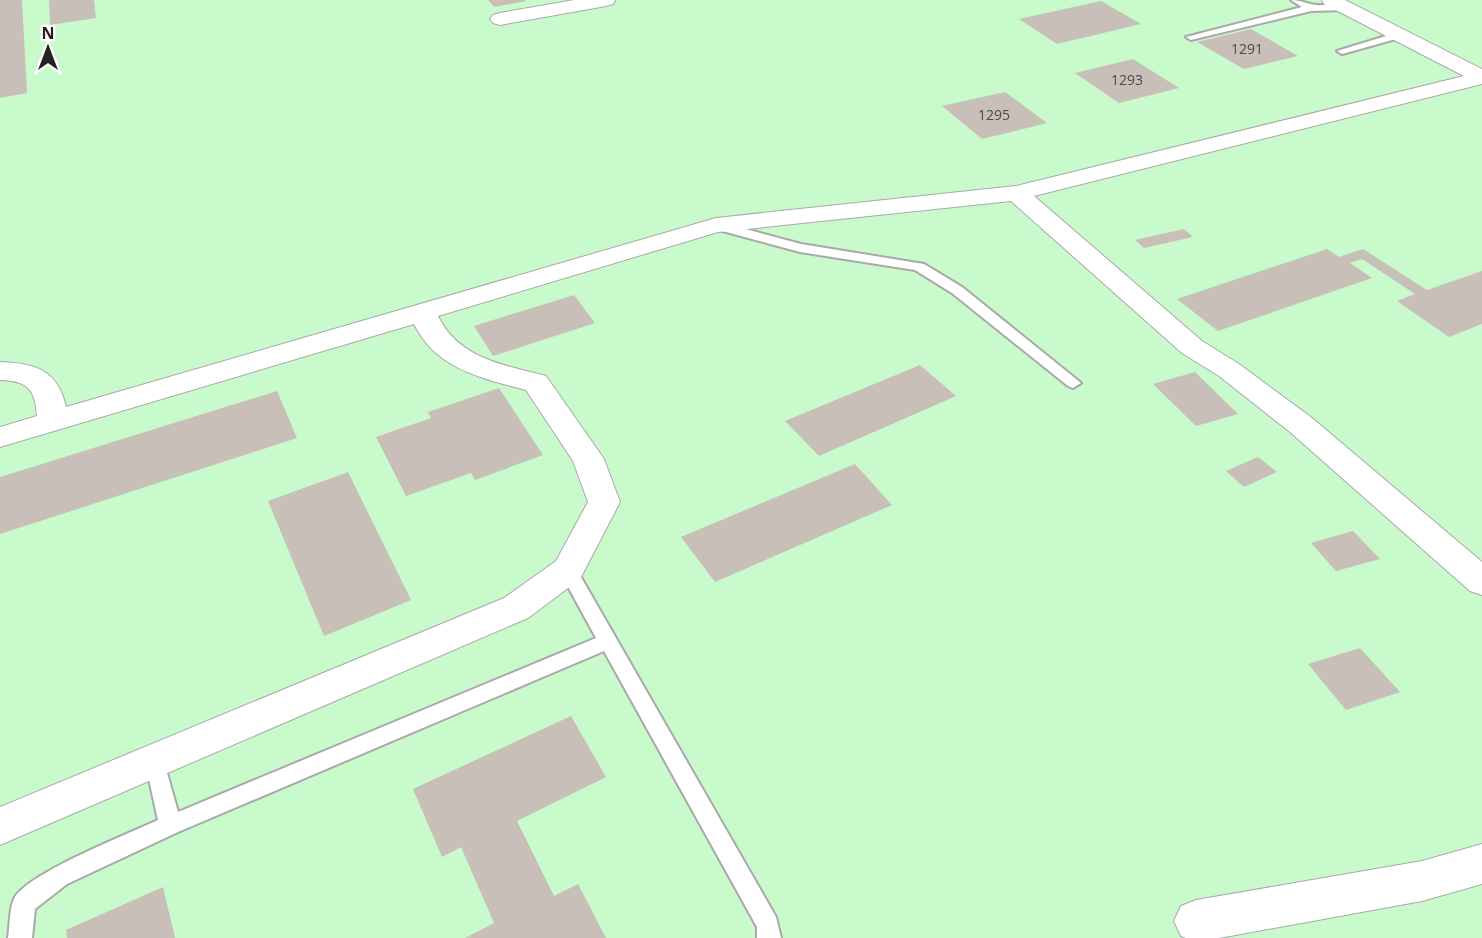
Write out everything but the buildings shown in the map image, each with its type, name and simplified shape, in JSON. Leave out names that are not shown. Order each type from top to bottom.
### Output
[{"type":"street","points":[[500,19],[606,0]]},
{"type":"street","points":[[1338,4],[1482,77]]},
{"type":"street","points":[[0,437],[716,225],[1016,193],[1482,77]]},
{"type":"street","points":[[1016,193],[1192,347],[1229,370],[1301,425],[1482,582]]},
{"type":"street","points":[[0,826],[516,608],[568,570],[604,502],[588,459],[536,383],[484,370],[458,357],[435,338],[422,312]]},
{"type":"street","points":[[0,371],[31,376],[46,386],[52,403],[53,422]]},
{"type":"street","points":[[1196,921],[1422,881],[1482,864]]},
{"type":"lane","points":[[1296,0],[1311,8]]},
{"type":"lane","points":[[1191,37],[1311,8],[1338,4]]},
{"type":"lane","points":[[1342,51],[1399,34]]},
{"type":"lane","points":[[716,225],[800,248],[919,267],[957,290],[1072,383]]},
{"type":"lane","points":[[568,570],[768,925],[769,938]]},
{"type":"lane","points":[[20,938],[24,903],[59,877],[170,825],[608,641]]},
{"type":"lane","points":[[155,761],[170,825]]},
{"type":"green space","points":[[0,0],[1482,0],[1482,938],[0,938]]}]
